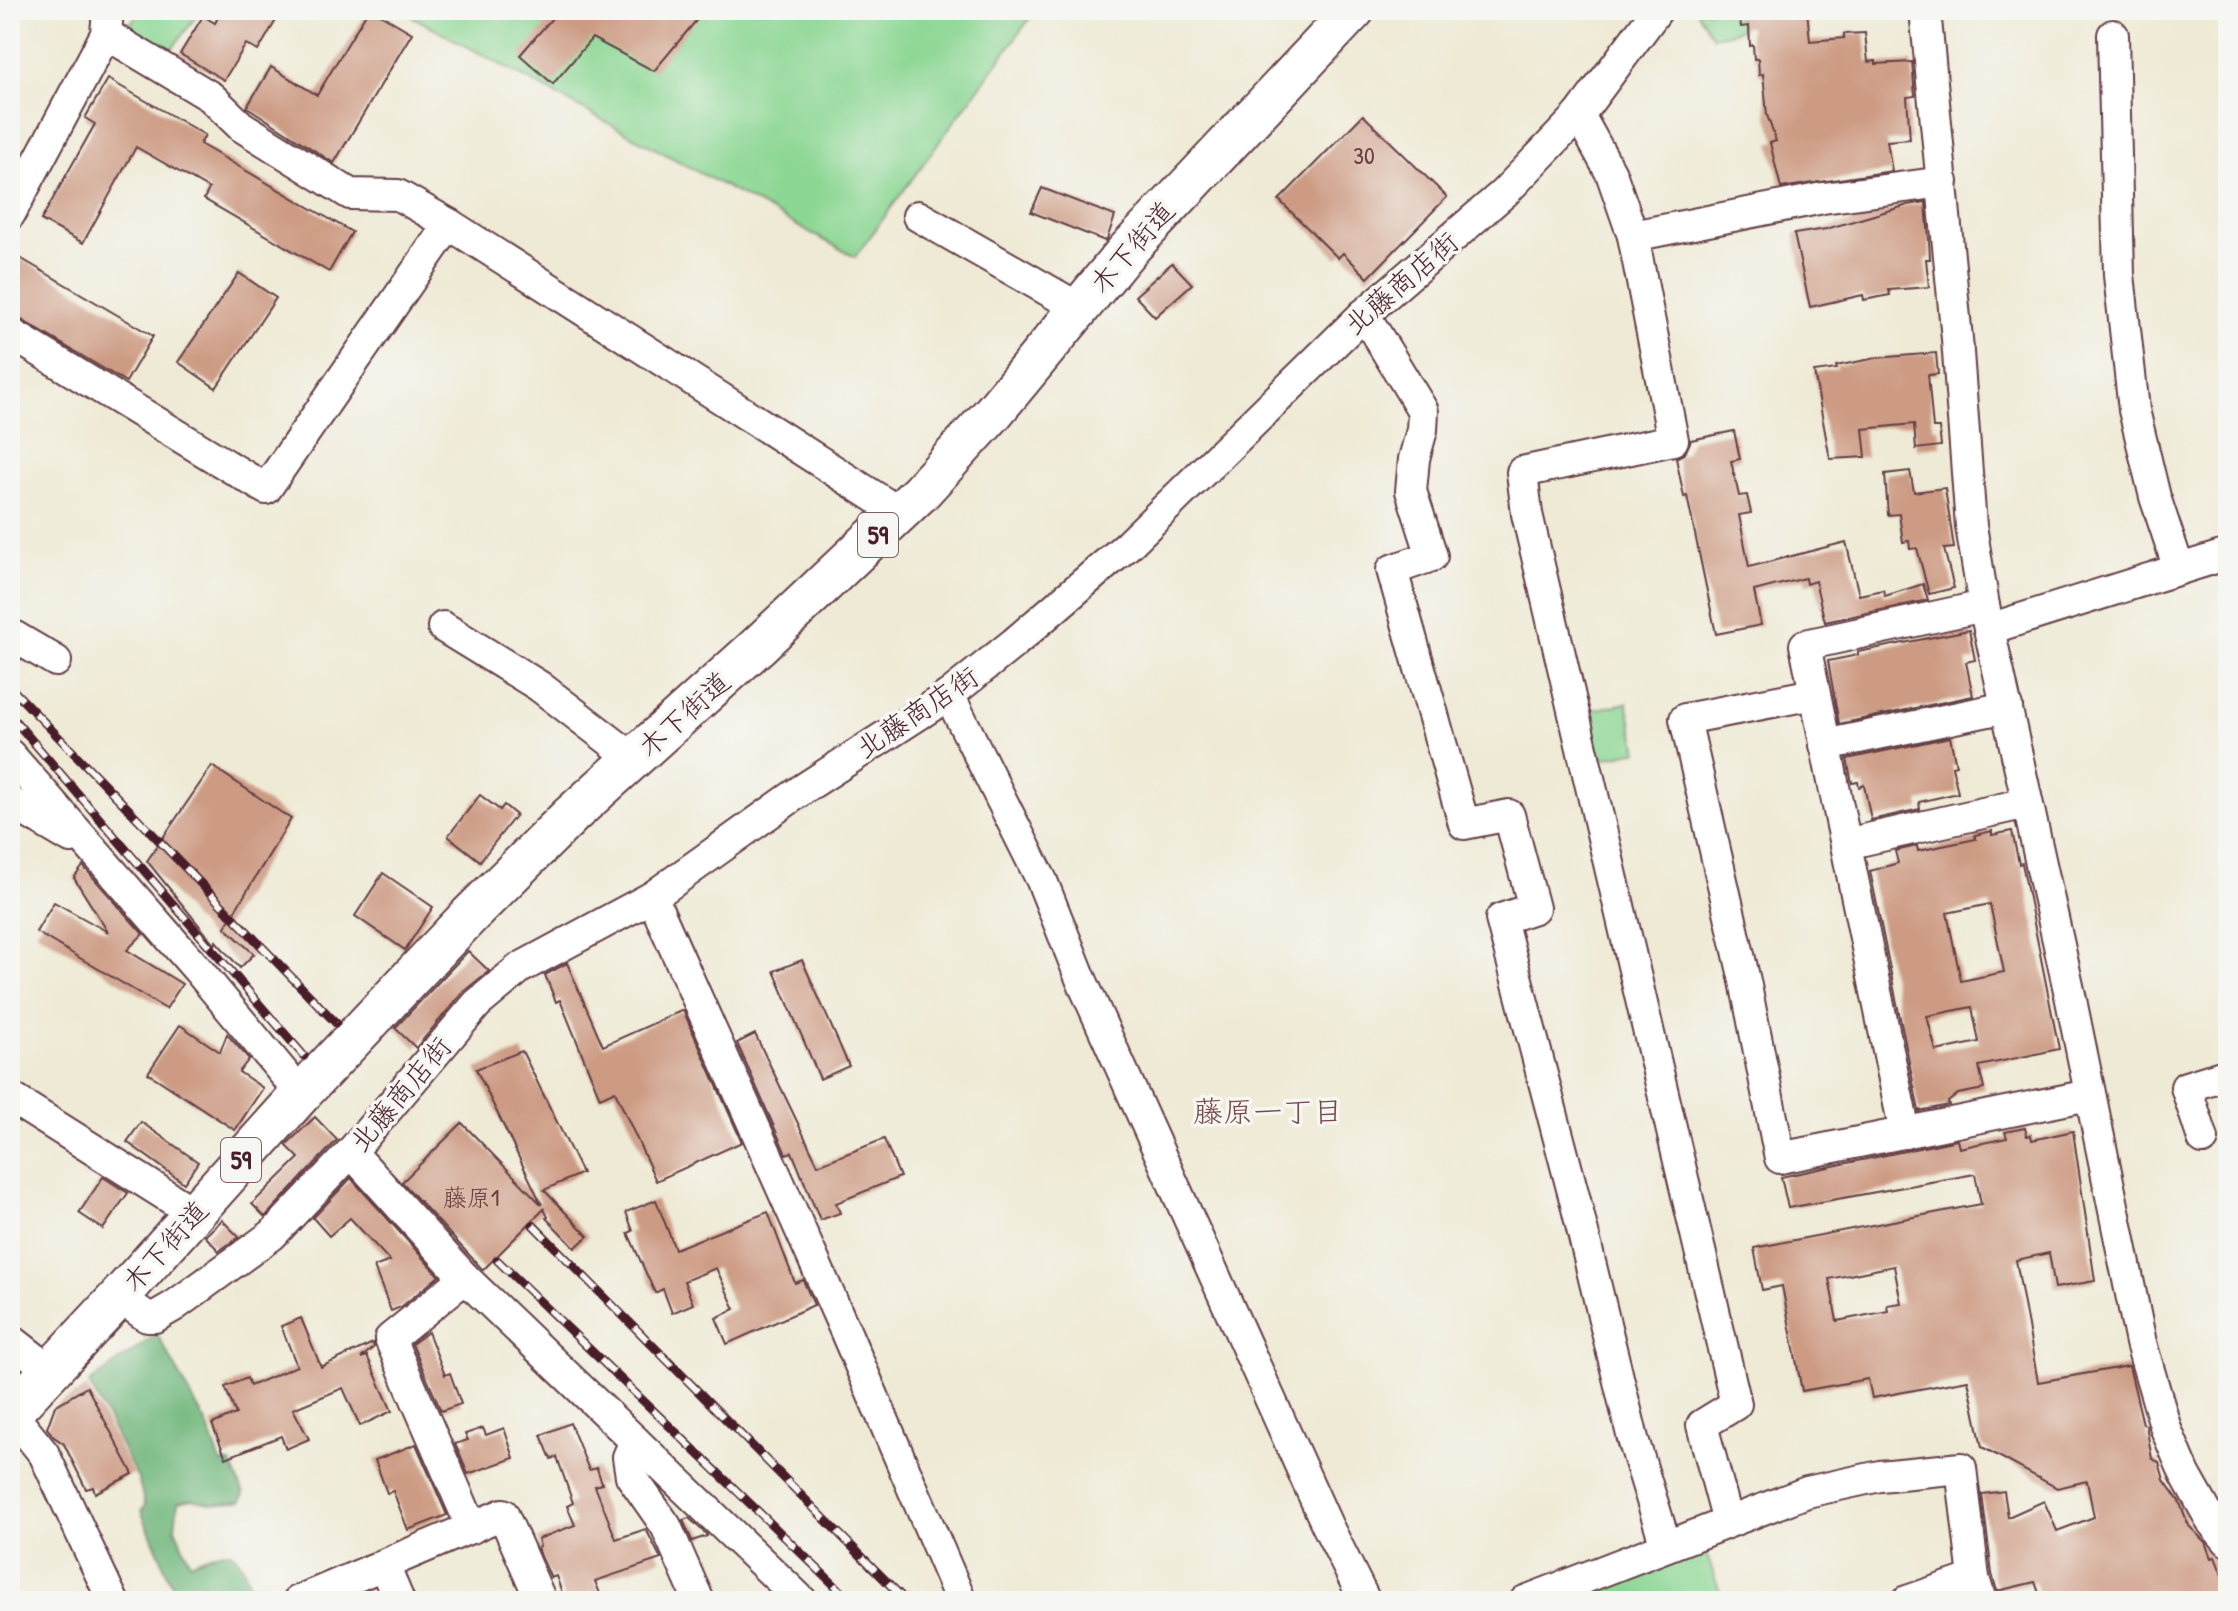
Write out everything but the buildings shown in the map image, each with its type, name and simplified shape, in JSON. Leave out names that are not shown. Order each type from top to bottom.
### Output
[{"type":"main road","name":"木下街道","points":[[10,1414],[301,1094],[469,916],[571,815],[900,513],[992,414],[1079,308],[1202,168],[1354,10]]},
{"type":"street","name":"北藤商店街","points":[[119,1297],[147,1317],[163,1313],[272,1235],[351,1152],[454,1030],[520,968],[652,897],[803,789],[949,695],[1128,545],[1364,314],[1504,193],[1579,115],[1657,10]]},
{"type":"street","points":[[1925,10],[1943,182],[1971,526],[1986,618],[2141,1343],[2166,1429],[2185,1474],[2212,1522],[2228,1541]]},
{"type":"street","points":[[10,214],[107,22],[211,97],[241,126],[350,194],[398,195],[449,224],[900,513]]},
{"type":"street","points":[[2113,35],[2119,275],[2134,410],[2155,497],[2179,569]]},
{"type":"street","points":[[1579,115],[1611,173],[1633,236],[1673,440],[1522,472],[1527,514],[1736,1404],[1702,1425],[1728,1522]]},
{"type":"street","points":[[1633,236],[1823,198],[1943,182]]},
{"type":"street","points":[[918,216],[1079,308]]},
{"type":"street","points":[[10,333],[266,489],[449,224]]},
{"type":"street","points":[[1364,314],[1423,411],[1411,491],[1432,556],[1392,570],[1464,824],[1509,815],[1534,908],[1501,919],[1575,1200],[1633,1439],[1666,1546]]},
{"type":"street","points":[[1905,1133],[1805,645],[1986,618],[2228,554]]},
{"type":"street","points":[[443,627],[539,686],[634,759]]},
{"type":"street","points":[[10,634],[56,661]]},
{"type":"street","points":[[1814,694],[1685,719],[1745,981],[1780,1158],[2089,1095]]},
{"type":"street","points":[[949,695],[1042,881],[1087,993],[1320,1511],[1365,1601]]},
{"type":"street","points":[[1825,745],[2007,707]]},
{"type":"street","points":[[10,755],[198,970],[301,1094]]},
{"type":"street","points":[[10,802],[94,852]]},
{"type":"street","points":[[1846,844],[2027,803]]},
{"type":"street","points":[[652,897],[961,1601]]},
{"type":"street","points":[[2203,1139],[2186,1087],[2228,1074]]},
{"type":"street","points":[[10,1097],[194,1213]]},
{"type":"street","points":[[351,1152],[465,1278],[802,1601]]},
{"type":"street","points":[[465,1278],[390,1339],[472,1528]]},
{"type":"street","points":[[10,1339],[51,1371]]},
{"type":"street","points":[[10,1414],[44,1454],[113,1601]]},
{"type":"street","points":[[635,1441],[628,1457],[631,1476],[666,1526],[699,1601]]},
{"type":"street","points":[[1525,1601],[1807,1492],[1880,1476],[1961,1468],[1978,1590],[1907,1601]]},
{"type":"street","points":[[298,1601],[503,1514],[541,1601]]},
{"type":"street","points":[[384,1565],[399,1601]]},
{"type":"green space","points":[[139,10],[201,10],[171,50],[128,28]]},
{"type":"green space","points":[[400,10],[1036,10],[855,257]]},
{"type":"green space","points":[[1696,10],[1737,10],[1741,29],[1713,37]]},
{"type":"green space","points":[[1627,703],[1638,751],[1597,760],[1586,711]]},
{"type":"green space","points":[[157,1334],[207,1425],[221,1463],[231,1463],[244,1494],[241,1501],[213,1504],[192,1499],[178,1502],[175,1528],[190,1563],[218,1552],[233,1553],[242,1565],[255,1601],[179,1601],[141,1511],[145,1506],[139,1481],[89,1383]]},
{"type":"green space","points":[[1701,1539],[1722,1598],[1715,1601],[1547,1601]]},
{"type":"railway","points":[[10,687],[336,1023]]},
{"type":"railway","points":[[10,715],[304,1056]]},
{"type":"railway","points":[[533,1225],[906,1601]]},
{"type":"railway","points":[[497,1260],[851,1601]]},
{"type":"district","name":"藤原一丁目","points":[[1268,1112]]}]
